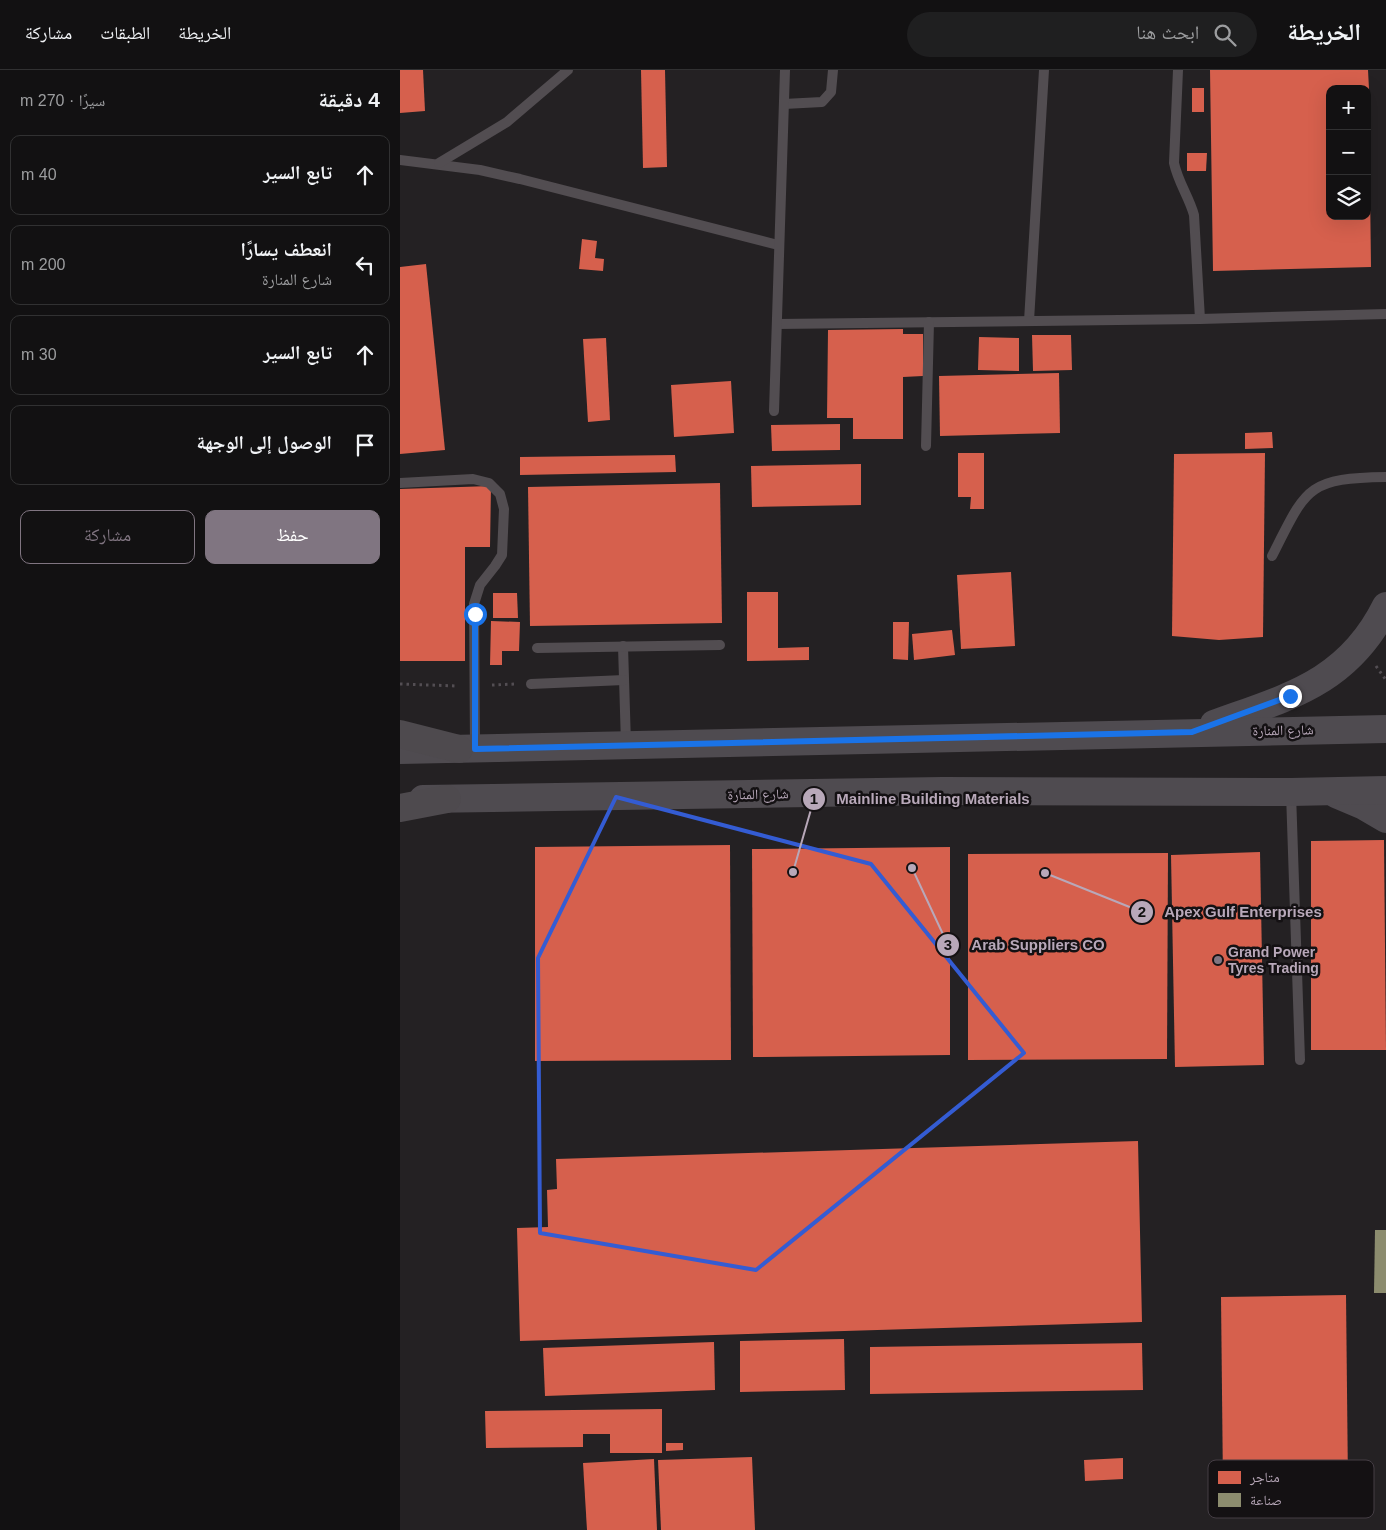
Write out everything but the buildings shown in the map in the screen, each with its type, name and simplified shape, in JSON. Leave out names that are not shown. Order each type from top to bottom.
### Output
[{"type":"highway","points":[[400,734],[467,749]]},
{"type":"highway","points":[[400,808],[447,799]]},
{"type":"main road","points":[[1192,732],[1290,696],[1316,684],[1341,666],[1361,645],[1379,621],[1386,606]]},
{"type":"main road","name":"شارع المنارة","points":[[400,750],[1386,729]]},
{"type":"main road","name":"شارع المنارة","points":[[400,800],[942,791],[1291,792],[1386,790]]},
{"type":"main road","points":[[1322,791],[1362,804],[1386,819]]},
{"type":"lane","points":[[439,164],[507,122],[568,70]]},
{"type":"lane","points":[[774,411],[785,70]]},
{"type":"lane","points":[[784,104],[822,102],[831,92],[832,70]]},
{"type":"lane","points":[[1029,321],[1044,70]]},
{"type":"lane","points":[[1178,70],[1174,163],[1176,173],[1191,202],[1194,216],[1200,320]]},
{"type":"lane","points":[[400,160],[439,164],[520,179],[778,245]]},
{"type":"lane","points":[[777,324],[1200,320],[1386,314]]},
{"type":"lane","points":[[926,446],[929,322]]},
{"type":"lane","points":[[1272,556],[1297,507],[1315,488],[1346,478],[1386,478]]},
{"type":"lane","points":[[400,483],[482,480],[495,487],[503,501],[502,555],[480,584],[474,604],[467,749]]},
{"type":"lane","points":[[537,648],[720,645]]},
{"type":"lane","points":[[623,646],[626,746]]},
{"type":"lane","points":[[531,684],[624,680]]},
{"type":"lane","points":[[1291,792],[1300,1060]]},
{"type":"path","points":[[400,684],[442,686]]},
{"type":"highlighted area","points":[[616,797],[871,864],[1024,1053],[756,1270],[540,1233],[538,958]]},
{"type":"shaded area","points":[[400,70],[1386,70],[1386,1530],[400,1530]]},
{"type":"place","name":"Arab Suppliers CO","points":[[912,868]]},
{"type":"place","name":"Mainline Building Materials","points":[[793,872]]},
{"type":"place","name":"Apex Gulf Enterprises","points":[[1045,873]]},
{"type":"place","name":"Grand Power Tyres Trading","points":[[1218,960]]},
{"type":"route","points":[[475,614],[475,749],[1192,732],[1290,696]]}]
